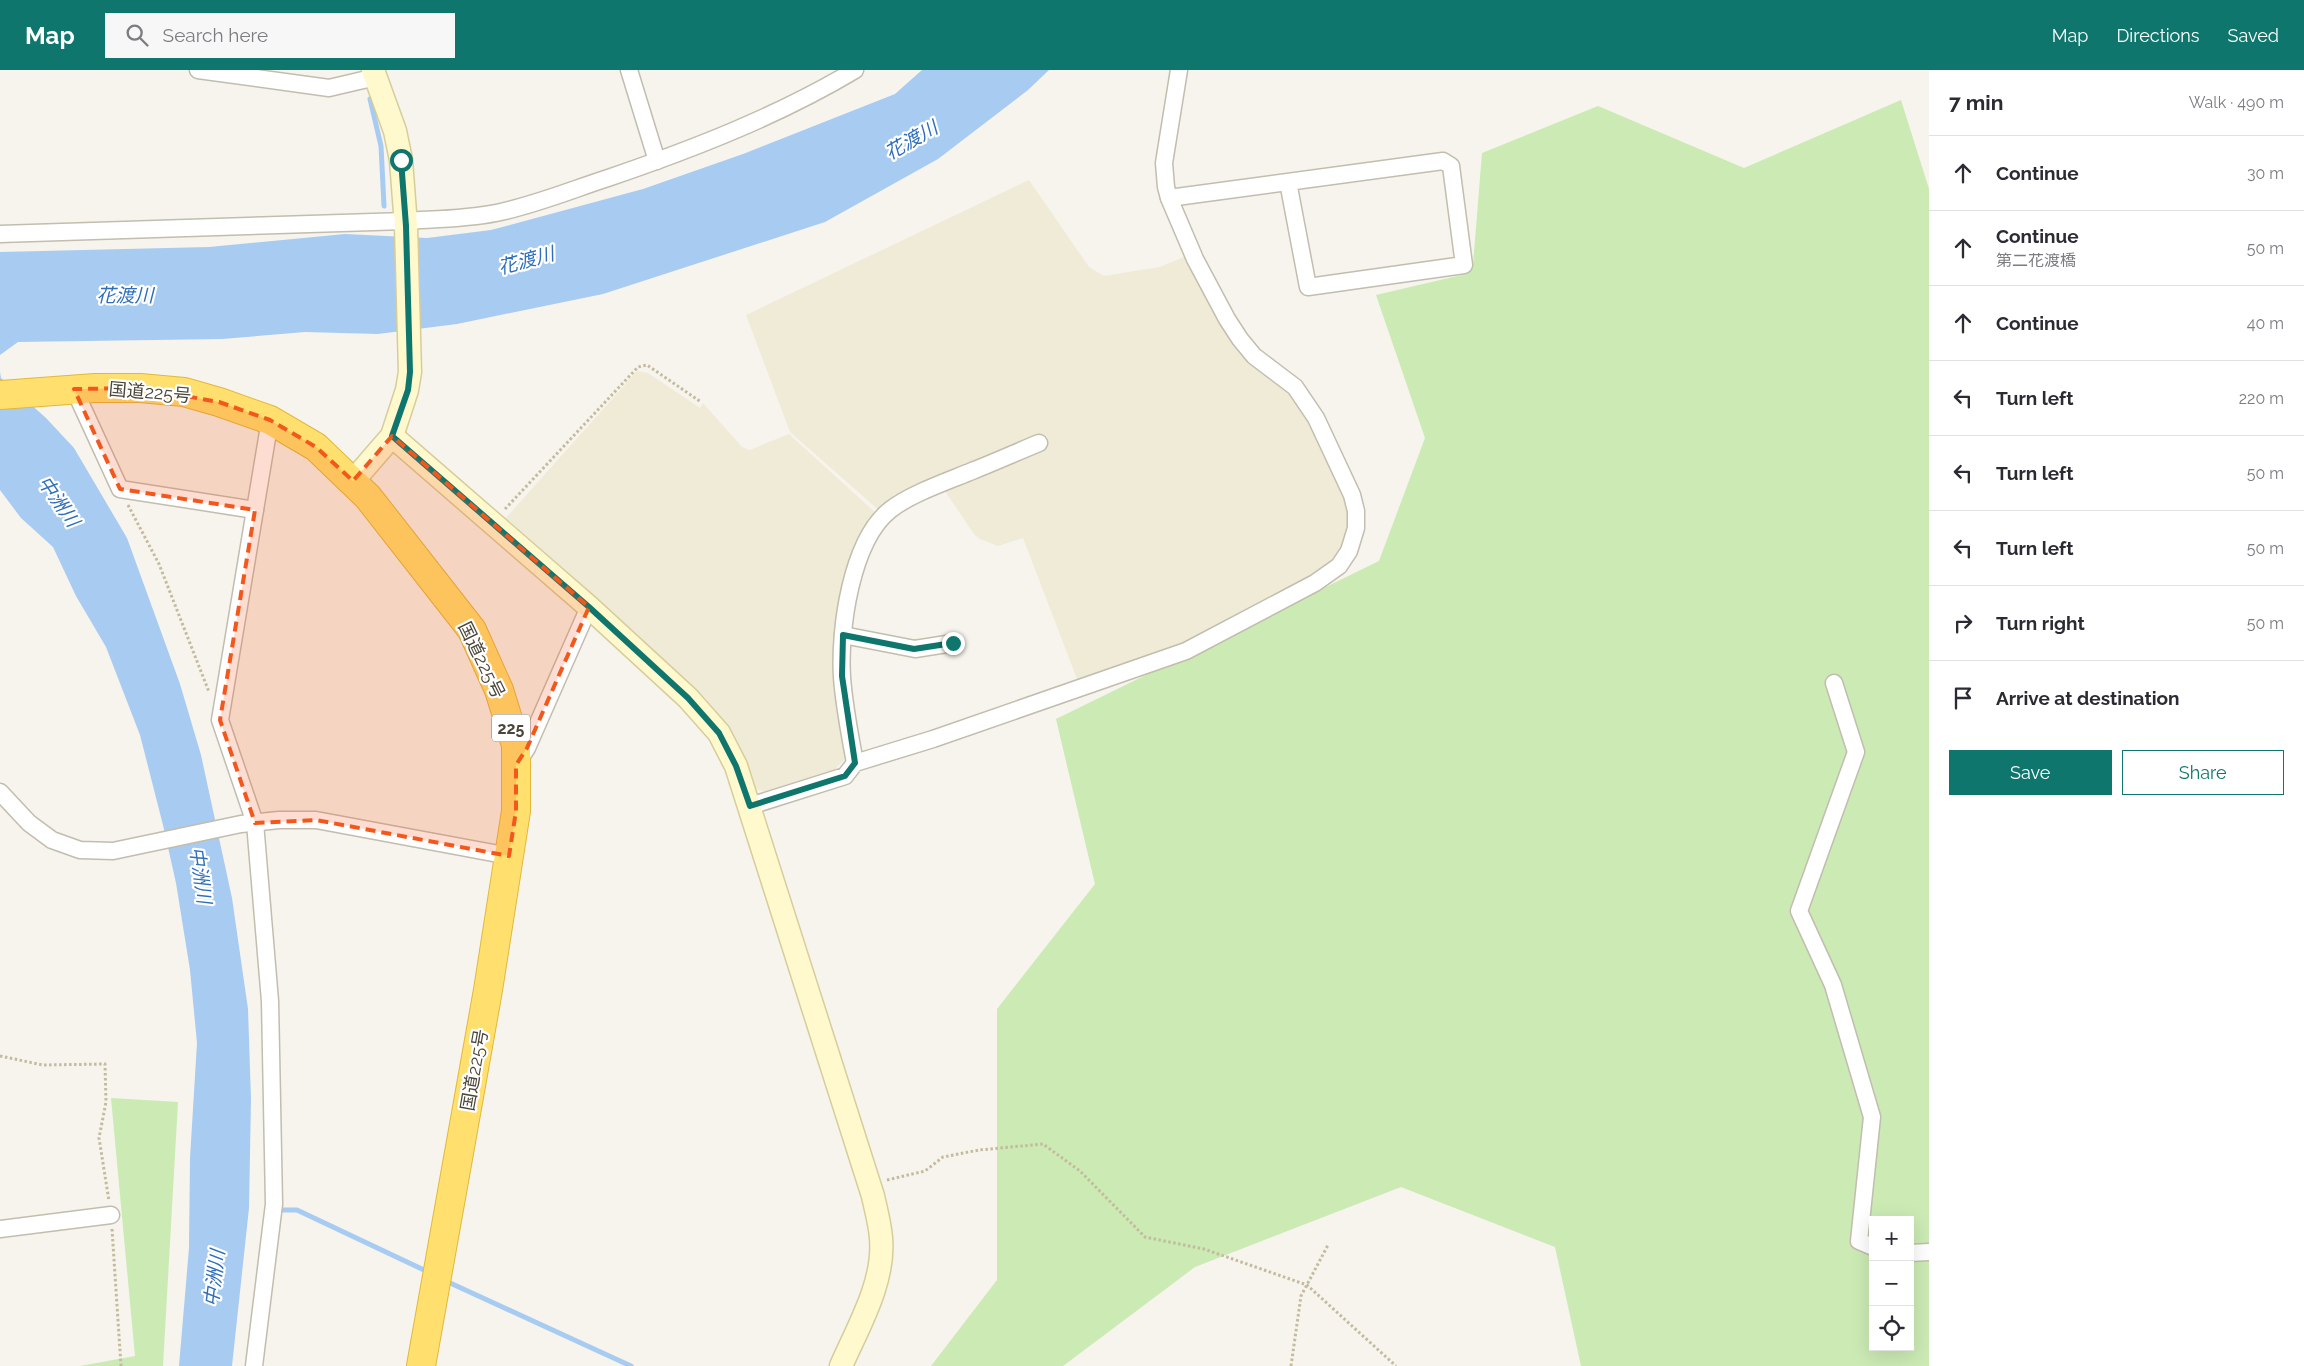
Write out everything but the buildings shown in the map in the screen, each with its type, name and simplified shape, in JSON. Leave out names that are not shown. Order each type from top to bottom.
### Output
[{"type":"highway","name":"国道225号","points":[[0,395],[74,389],[140,388],[184,392],[270,420],[316,447],[353,481],[411,550],[472,630],[499,690],[516,745],[516,811],[421,1366]]},
{"type":"street","points":[[198,70],[329,88],[375,74],[395,131],[401,160],[406,223],[411,351],[408,390],[392,436],[353,481]]},
{"type":"street","points":[[629,70],[657,161]]},
{"type":"street","points":[[0,234],[406,223],[472,217],[526,206],[657,161],[774,113],[833,76],[855,70]]},
{"type":"street","points":[[750,806],[845,776],[855,763],[933,739],[1186,651],[1315,583],[1339,566],[1349,551],[1356,528],[1354,503],[1316,418],[1295,388],[1254,356],[1240,339],[1195,259],[1169,198],[1164,163],[1179,70]]},
{"type":"street","points":[[1169,198],[1443,161],[1451,166],[1464,265],[1308,287],[1288,182]]},
{"type":"street","points":[[74,389],[120,489],[255,510]]},
{"type":"street","points":[[254,1366],[274,1204],[270,1001],[248,824],[220,720],[270,420]]},
{"type":"street","points":[[392,436],[589,607],[688,698],[719,733],[736,766],[869,1184],[881,1239],[878,1274],[864,1315],[842,1366]]},
{"type":"street","points":[[855,763],[842,676],[843,635],[851,584],[861,554],[873,528],[890,509],[936,485],[1039,443]]},
{"type":"street","points":[[516,765],[528,748],[589,607]]},
{"type":"street","points":[[843,635],[914,649],[953,643]]},
{"type":"street","points":[[1834,682],[1856,752],[1799,911],[1833,985],[1872,1117],[1859,1241],[1869,1246]]},
{"type":"street","points":[[0,792],[29,823],[52,840],[80,850],[113,852],[248,824],[316,820],[509,856]]},
{"type":"street","points":[[0,1229],[111,1215]]},
{"type":"street","points":[[1914,1253],[1929,1252]]},
{"type":"path","points":[[492,522],[638,368],[646,365],[701,402]]},
{"type":"path","points":[[120,489],[159,564],[220,720]]},
{"type":"path","points":[[0,1056],[43,1066],[105,1064],[106,1102],[98,1138],[111,1215],[121,1366]]},
{"type":"path","points":[[869,1184],[925,1171],[943,1157],[979,1150],[1043,1144],[1080,1171],[1145,1238],[1204,1249],[1307,1284],[1396,1366]]},
{"type":"path","points":[[1291,1366],[1301,1296],[1328,1245]]},
{"type":"highlighted area","points":[[140,388],[219,402],[270,420],[316,447],[353,481],[392,436],[589,607],[527,748],[516,765],[516,811],[509,856],[316,820],[255,823],[220,720],[255,510],[120,489],[74,389]]},
{"type":"shaded area","points":[[1029,180],[1089,267],[1104,276],[1160,267],[1186,256],[1306,411],[1349,500],[1350,532],[1335,560],[1313,578],[1187,645],[1079,684],[1023,538],[998,546],[980,539],[974,534],[936,478],[881,512],[790,432],[746,315]]},
{"type":"shaded area","points":[[637,371],[648,373],[700,408],[703,403],[742,447],[750,450],[789,434],[878,515],[850,567],[844,760],[830,774],[767,792],[756,789],[738,742],[706,699],[606,606],[505,519]]},
{"type":"green space","points":[[1901,100],[1929,189],[1929,1366],[1581,1366],[1555,1247],[1401,1187],[1195,1267],[1063,1366],[931,1366],[997,1280],[997,1009],[1095,884],[1056,719],[1379,561],[1425,438],[1376,295],[1466,274],[1473,265],[1482,153],[1598,106],[1744,168]]},
{"type":"green space","points":[[111,1098],[178,1102],[163,1366],[80,1366],[135,1356]]},
{"type":"water","name":"花渡川","points":[[922,70],[1049,70],[1028,90],[938,159],[825,222],[603,294],[457,324],[378,334],[305,332],[222,339],[18,342],[0,355],[0,252],[209,247],[345,234],[427,238],[491,230],[643,189],[743,154],[895,94]]},
{"type":"water","name":"中洲川","points":[[0,372],[1,378],[46,418],[74,448],[127,538],[180,684],[201,755],[232,898],[248,1009],[251,1099],[249,1208],[232,1366],[179,1366],[189,1248],[190,1158],[197,1043],[190,970],[176,883],[163,825],[140,735],[106,647],[76,596],[53,547],[21,518],[0,490]]},
{"type":"waterway","points":[[370,99],[381,146],[384,206]]},
{"type":"waterway","points":[[283,1210],[297,1210],[424,1270]]},
{"type":"waterway","points":[[448,1282],[631,1366]]},
{"type":"route","points":[[401,160],[406,226],[411,351],[408,390],[392,436],[589,607],[688,698],[719,733],[736,766],[750,806],[845,776],[855,763],[842,676],[843,635],[914,649],[953,643]]}]
